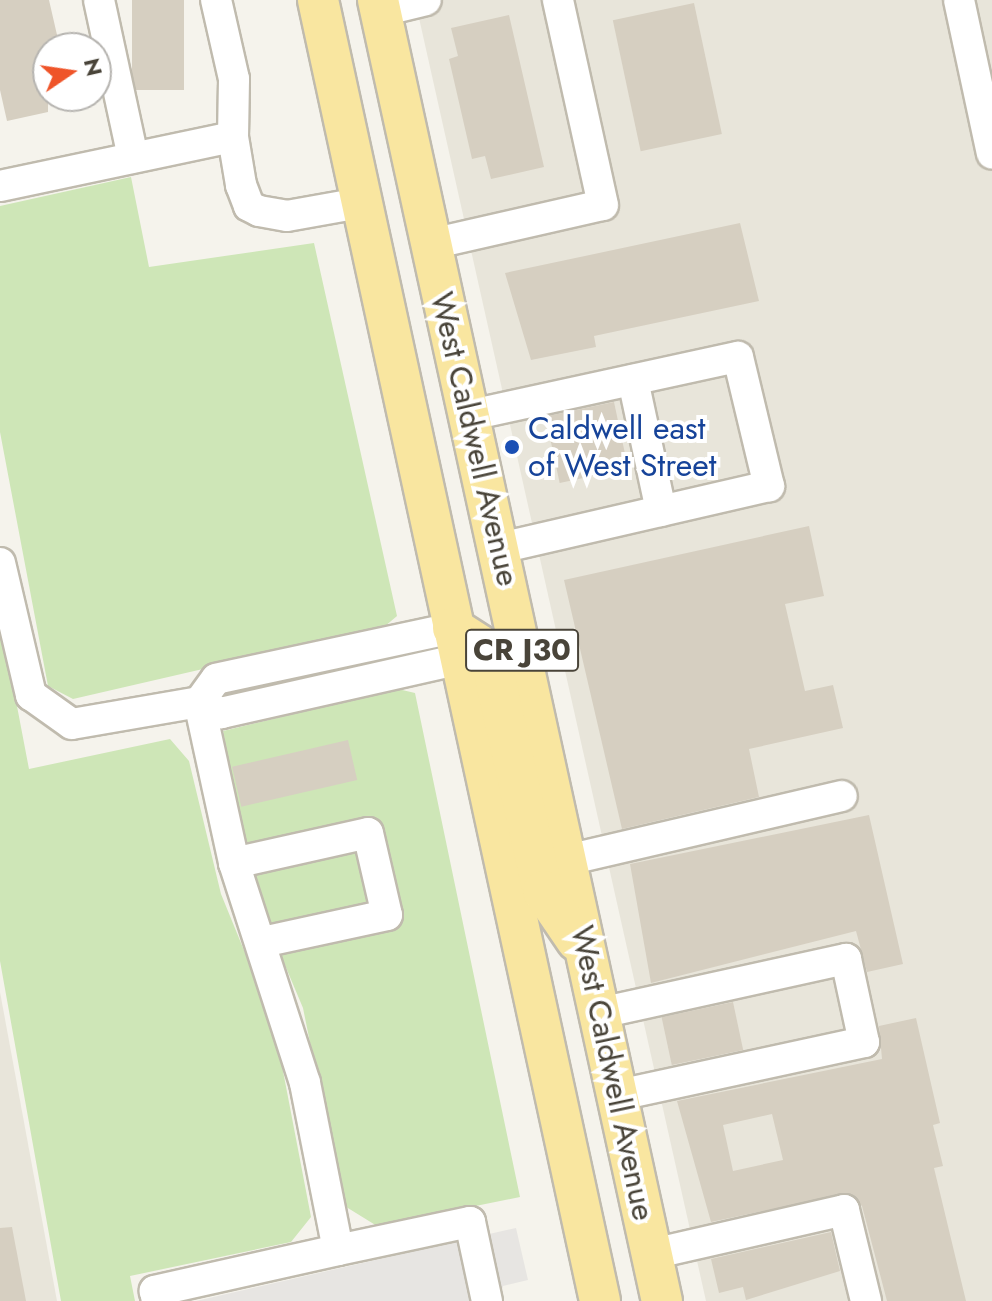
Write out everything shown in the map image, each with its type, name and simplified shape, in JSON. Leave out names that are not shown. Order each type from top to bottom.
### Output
[{"type":"main road","name":"West Caldwell Avenue","points":[[318,0],[600,1301]]},
{"type":"main road","name":"West Caldwell Avenue","points":[[379,5],[471,415],[662,1301]]},
{"type":"main road","points":[[456,643],[479,645],[492,665],[543,891],[586,954]]},
{"type":"street","points":[[99,0],[133,157]]},
{"type":"street","points":[[216,0],[234,79],[233,137],[241,185],[249,206],[287,216],[360,203]]},
{"type":"street","points":[[379,5],[426,0]]},
{"type":"street","points":[[431,244],[603,205],[558,0]]},
{"type":"street","points":[[959,0],[992,154]]},
{"type":"street","points":[[0,186],[233,137]]},
{"type":"street","points":[[471,415],[738,357],[769,486],[500,548]]},
{"type":"street","points":[[633,380],[661,511]]},
{"type":"street","points":[[0,563],[31,695],[72,724],[199,702],[216,679],[456,643]]},
{"type":"street","points":[[199,702],[234,863],[305,1083],[338,1250]]},
{"type":"street","points":[[567,860],[842,796]]},
{"type":"street","points":[[234,863],[368,833],[387,915],[262,942]]},
{"type":"street","points":[[600,1013],[846,959],[864,1042],[618,1095]]},
{"type":"street","points":[[652,1254],[844,1210],[866,1301]]},
{"type":"street","points":[[157,1301],[155,1291],[470,1222],[487,1301]]},
{"type":"shaded area","points":[[415,0],[992,0],[992,1301],[706,1301]]},
{"type":"shaded area","points":[[0,992],[57,1301],[0,1301]]},
{"type":"shaded area","points":[[516,1228],[528,1280],[503,1286],[499,1301],[196,1301]]},
{"type":"green space","points":[[131,177],[149,267],[314,243],[397,616],[384,627],[73,699],[48,686],[0,432],[0,206]]},
{"type":"green space","points":[[0,617],[29,769],[170,739],[189,761],[221,894],[274,1024],[311,1217],[291,1242],[130,1276],[135,1301],[61,1301],[0,961]]},
{"type":"green space","points":[[398,689],[415,693],[520,1197],[377,1226],[343,1205],[303,1008],[253,889],[223,731]]},
{"type":"building","points":[[0,0],[49,0],[56,32],[32,32],[32,112],[48,112],[7,121],[0,90]]},
{"type":"building","points":[[132,0],[184,0],[184,90],[132,90]]},
{"type":"building","points":[[694,3],[722,134],[641,151],[613,20]]},
{"type":"building","points":[[509,15],[544,167],[491,179],[485,156],[472,159],[449,59],[458,56],[451,28]]},
{"type":"building","points":[[740,223],[759,301],[594,336],[596,347],[531,360],[505,273]]},
{"type":"building","points":[[614,402],[628,469],[560,483],[546,417]]},
{"type":"building","points":[[809,526],[824,596],[785,604],[805,691],[833,685],[843,728],[749,749],[759,797],[622,829],[564,580]]},
{"type":"building","points":[[348,740],[357,780],[241,807],[232,767]]},
{"type":"building","points":[[869,815],[903,964],[867,972],[856,931],[651,983],[630,864]]},
{"type":"building","points":[[733,1002],[743,1050],[672,1065],[662,1017]]},
{"type":"building","points":[[916,1018],[940,1123],[933,1125],[943,1166],[934,1168],[966,1301],[887,1301],[862,1206],[848,1193],[711,1222],[677,1101],[882,1059],[879,1026]],"holes":[[[772,1114],[783,1160],[733,1171],[723,1125]]]},
{"type":"building","points":[[12,1227],[26,1301],[0,1301],[0,1228]]},
{"type":"building","points":[[831,1232],[840,1271],[746,1300],[743,1287],[719,1293],[711,1259]]},
{"type":"place","name":"Caldwell east of West Street","points":[[512,447]]}]
